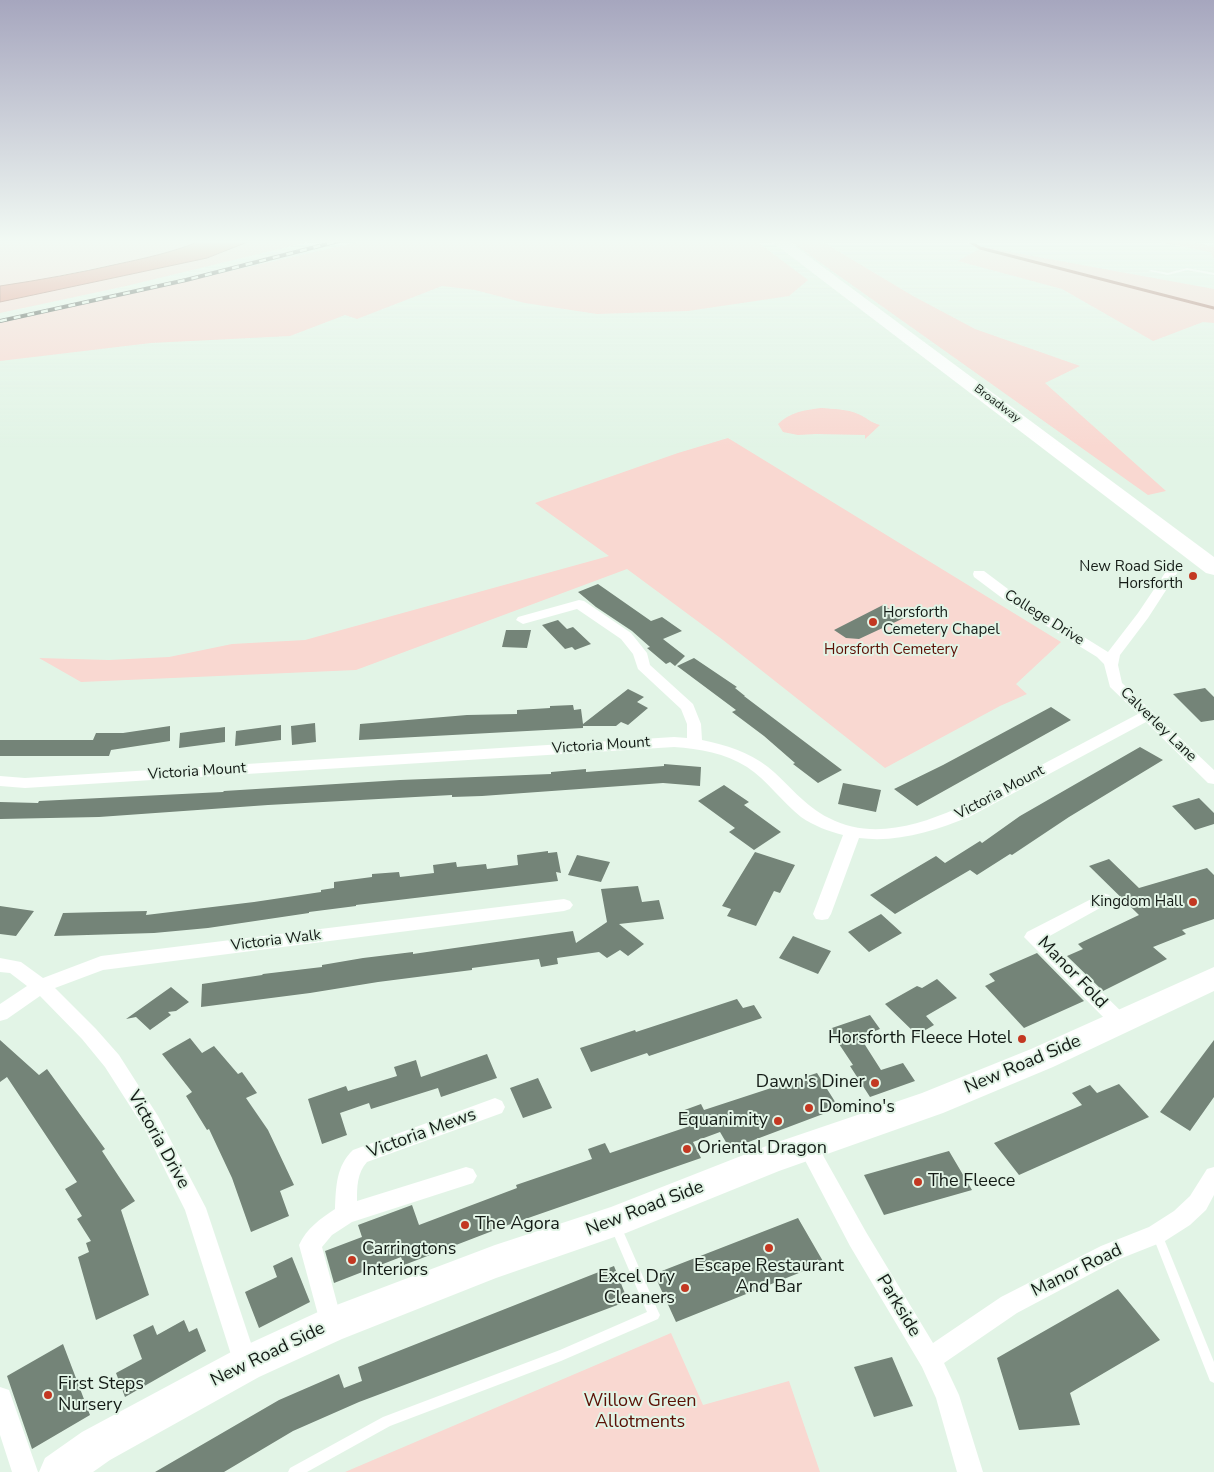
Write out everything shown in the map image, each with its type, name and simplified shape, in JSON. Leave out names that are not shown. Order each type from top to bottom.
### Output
[{"type":"highway","name":"Broadway","points":[[871,310],[1211,561]]},
{"type":"main road","name":"New Road Side","points":[[59,1472],[96,1446],[246,1364],[331,1325],[495,1262],[614,1222],[769,1160],[869,1123],[932,1103],[1121,1023],[1214,978]]},
{"type":"street","points":[[1109,661],[1112,654],[1143,616],[1175,567]]},
{"type":"street","name":"College Drive","points":[[979,574],[1012,598],[1102,654],[1109,661]]},
{"type":"street","points":[[523,620],[579,604],[626,636],[640,653],[643,666],[688,707],[694,724],[695,743]]},
{"type":"street","name":"Calverley Lane","points":[[1109,661],[1115,684],[1214,779]]},
{"type":"street","name":"Victoria Mount","points":[[0,781],[34,782],[674,742],[695,743],[726,750],[745,759],[762,770],[801,808],[815,818],[832,826],[873,835],[891,834],[943,823],[1147,715]]},
{"type":"street","points":[[822,914],[853,831]]},
{"type":"street","name":"Manor Fold","points":[[1103,899],[1033,937],[1121,1023]]},
{"type":"street","name":"Victoria Walk","points":[[0,1014],[41,986],[101,963],[564,905]]},
{"type":"street","name":"Victoria Drive","points":[[0,965],[15,967],[41,986],[89,1034],[106,1054],[151,1122],[195,1208],[246,1364]]},
{"type":"street","name":"Victoria Mews","points":[[346,1214],[351,1166],[360,1156],[495,1107]]},
{"type":"street","name":"Parkside","points":[[808,1147],[858,1239],[930,1359],[950,1403],[970,1472]]},
{"type":"street","points":[[331,1325],[310,1245],[324,1228],[346,1214],[466,1176]]},
{"type":"street","name":"Manor Road","points":[[930,1359],[1009,1305],[1109,1253],[1157,1234],[1182,1218],[1211,1189]]},
{"type":"street","points":[[0,1399],[25,1472]]},
{"type":"lane","points":[[294,1472],[387,1421],[562,1355],[654,1315],[614,1222]]},
{"type":"lane","points":[[1157,1234],[1214,1377]]},
{"type":"green space","points":[[0,310],[15,310],[0,313]]},
{"type":"green space","points":[[59,310],[381,310],[357,319],[345,315],[290,336],[151,343],[0,361],[0,323]]},
{"type":"green space","points":[[569,310],[697,310],[688,311],[597,314]]},
{"type":"green space","points":[[887,310],[939,310],[975,329],[1080,366],[1045,383],[1166,491],[1148,495]]},
{"type":"green space","points":[[1098,310],[1214,310],[1214,323],[1203,322],[1153,341]]},
{"type":"green space","points":[[821,408],[854,412],[880,425],[865,439],[865,435],[798,435],[783,432],[778,424],[793,414]]},
{"type":"green space","name":"Horsforth Cemetery","points":[[728,438],[1061,642],[1016,684],[1027,694],[1000,706],[885,768],[723,640],[627,569],[356,670],[81,682],[39,658],[109,660],[169,657],[232,644],[305,640],[609,556],[535,503],[678,453]]},
{"type":"green space","name":"Willow Green Allotments","points":[[671,1333],[703,1405],[789,1381],[820,1472],[345,1472]]},
{"type":"building","points":[[598,584],[651,621],[662,617],[682,631],[663,639],[685,656],[675,666],[670,662],[666,664],[647,648],[650,647],[632,631],[596,607],[578,592]]},
{"type":"building","name":"Horsforth Cemetery Chapel","points":[[883,605],[904,618],[859,639],[846,638],[834,630]]},
{"type":"building","points":[[558,620],[567,629],[573,627],[591,644],[575,650],[572,647],[565,649],[542,625]]},
{"type":"building","points":[[506,630],[531,630],[527,648],[502,647]]},
{"type":"building","points":[[694,658],[737,687],[735,688],[744,696],[842,770],[818,783],[793,764],[795,763],[764,736],[732,712],[736,710],[677,666]]},
{"type":"building","points":[[1205,688],[1214,697],[1214,720],[1201,722],[1173,694]]},
{"type":"building","points":[[628,689],[644,697],[637,702],[648,708],[628,725],[621,722],[616,726],[583,726],[583,728],[359,740],[360,724],[467,715],[517,714],[517,710],[550,708],[550,706],[573,705],[574,710],[581,709],[583,724]]},
{"type":"building","points":[[1051,707],[1071,720],[917,806],[894,789],[943,765]]},
{"type":"building","points":[[315,723],[316,742],[292,745],[291,726]]},
{"type":"building","points":[[281,725],[281,740],[235,746],[236,731]]},
{"type":"building","points":[[170,726],[170,741],[111,750],[109,756],[0,756],[0,740],[93,740],[96,733],[123,733]]},
{"type":"building","points":[[225,727],[225,742],[179,748],[180,733]]},
{"type":"building","points":[[1140,747],[1163,760],[977,875],[970,870],[895,914],[870,895],[936,856],[945,863],[980,841],[982,843],[1020,816]]},
{"type":"building","points":[[664,764],[701,767],[700,786],[663,783],[482,796],[452,797],[452,795],[268,805],[99,817],[0,819],[0,802],[38,803],[39,801],[223,792],[400,780],[551,774],[551,772],[586,769],[586,772],[664,766]]},
{"type":"building","points":[[843,783],[881,790],[876,812],[838,804]]},
{"type":"building","points":[[724,785],[749,802],[744,805],[781,832],[754,850],[729,832],[735,828],[698,801]]},
{"type":"building","points":[[1199,798],[1214,813],[1214,824],[1195,830],[1172,806]]},
{"type":"building","points":[[548,851],[548,853],[557,852],[561,873],[556,872],[558,881],[356,905],[208,928],[154,933],[54,936],[63,913],[147,911],[146,915],[254,902],[321,892],[321,890],[334,888],[334,882],[372,877],[372,874],[399,872],[400,877],[434,873],[433,865],[456,862],[457,867],[486,864],[487,869],[518,865],[517,855]]},
{"type":"building","points":[[755,852],[795,865],[780,893],[774,891],[756,926],[727,916],[731,909],[722,906]]},
{"type":"building","points":[[577,855],[610,862],[601,882],[568,875]]},
{"type":"building","points":[[1109,859],[1139,888],[1207,868],[1214,875],[1214,919],[1182,930],[1186,934],[1153,947],[1167,959],[1103,991],[1067,956],[1083,949],[1078,944],[1139,915],[1089,866]]},
{"type":"building","points":[[638,886],[642,902],[659,900],[664,919],[619,924],[644,944],[628,956],[620,950],[607,958],[599,952],[557,958],[558,964],[541,967],[539,959],[201,1007],[202,984],[322,967],[322,965],[363,958],[413,952],[413,954],[573,931],[576,943],[607,922],[601,889]]},
{"type":"building","points":[[0,906],[34,911],[16,936],[0,934]]},
{"type":"building","points":[[881,914],[902,933],[869,952],[848,932]]},
{"type":"building","points":[[793,936],[831,951],[818,974],[779,958]]},
{"type":"building","points":[[1037,953],[1084,1001],[1024,1028],[985,986],[995,981],[989,974]]},
{"type":"building","points":[[937,979],[957,998],[926,1016],[934,1025],[917,1035],[885,1004],[917,986],[922,988]]},
{"type":"building","points":[[171,987],[189,1002],[176,1011],[168,1012],[171,1015],[150,1030],[136,1017],[126,1019]]},
{"type":"building","points":[[737,999],[743,1008],[754,1005],[762,1018],[649,1056],[647,1053],[591,1072],[580,1048],[635,1030],[636,1032]]},
{"type":"building","points":[[870,1015],[880,1029],[860,1037],[881,1070],[903,1063],[915,1081],[870,1097],[850,1066],[853,1065],[829,1029]]},
{"type":"building","points":[[190,1038],[202,1053],[214,1046],[238,1074],[242,1072],[257,1093],[246,1098],[268,1130],[294,1185],[280,1191],[289,1216],[251,1232],[232,1178],[209,1129],[207,1130],[186,1096],[192,1092],[162,1054]]},
{"type":"building","points":[[0,1040],[39,1075],[47,1069],[105,1149],[102,1151],[135,1201],[121,1210],[149,1295],[96,1320],[78,1257],[89,1252],[86,1243],[91,1241],[77,1219],[82,1216],[65,1189],[77,1182],[7,1077],[0,1082]]},
{"type":"building","points":[[1214,1040],[1214,1097],[1190,1131],[1160,1112]]},
{"type":"building","points":[[487,1054],[497,1078],[441,1097],[438,1088],[371,1109],[369,1103],[340,1113],[347,1135],[322,1144],[308,1099],[346,1086],[348,1091],[397,1076],[394,1067],[416,1060],[421,1077]]},
{"type":"building","points":[[817,1073],[839,1108],[730,1149],[720,1132],[693,1142],[701,1158],[508,1225],[404,1265],[401,1257],[334,1283],[325,1251],[362,1237],[358,1225],[412,1205],[419,1225],[517,1188],[516,1185],[592,1159],[588,1149],[605,1143],[610,1153],[687,1127],[679,1112],[701,1104],[704,1110]]},
{"type":"building","points":[[538,1078],[552,1108],[523,1118],[510,1088]]},
{"type":"building","points":[[1119,1084],[1149,1117],[1019,1175],[994,1143],[1082,1105],[1072,1093],[1090,1085],[1097,1093]]},
{"type":"building","name":"The Fleece","points":[[949,1151],[972,1190],[884,1215],[864,1175]]},
{"type":"building","points":[[798,1218],[824,1263],[676,1322],[654,1274]]},
{"type":"building","points":[[292,1257],[310,1302],[259,1328],[245,1292],[277,1277],[273,1266]]},
{"type":"building","points":[[614,1266],[628,1301],[359,1402],[293,1431],[224,1472],[155,1472],[279,1400],[339,1374],[344,1388],[362,1381],[358,1367]]},
{"type":"building","points":[[1118,1289],[1160,1340],[1070,1393],[1080,1425],[1019,1430],[997,1358]]},
{"type":"building","points":[[184,1320],[189,1332],[197,1328],[206,1351],[125,1397],[116,1373],[142,1359],[133,1335],[153,1325],[157,1335]]},
{"type":"building","name":"First Steps Nursery","points":[[63,1344],[90,1415],[32,1449],[7,1376]]},
{"type":"building","points":[[892,1357],[913,1406],[874,1417],[854,1367]]},
{"type":"railway","points":[[0,321],[51,310]]},
{"type":"place","name":"New Road Side Horsforth","points":[[1193,576]]},
{"type":"place","name":"Horsforth Cemetery Chapel","points":[[873,622]]},
{"type":"place","name":"Kingdom Hall","points":[[1193,902]]},
{"type":"place","name":"Horsforth Fleece Hotel","points":[[1022,1039]]},
{"type":"place","name":"Dawn's Diner","points":[[875,1083]]},
{"type":"place","name":"Domino's","points":[[809,1108]]},
{"type":"place","name":"Equanimity","points":[[778,1121]]},
{"type":"place","name":"Oriental Dragon","points":[[687,1149]]},
{"type":"place","name":"The Fleece","points":[[918,1182]]},
{"type":"place","name":"The Agora","points":[[465,1225]]},
{"type":"place","name":"Escape Restaurant And Bar","points":[[769,1248]]},
{"type":"place","name":"Carringtons Interiors","points":[[352,1260]]},
{"type":"place","name":"Excel Dry Cleaners","points":[[685,1288]]},
{"type":"place","name":"First Steps Nursery","points":[[48,1395]]}]
